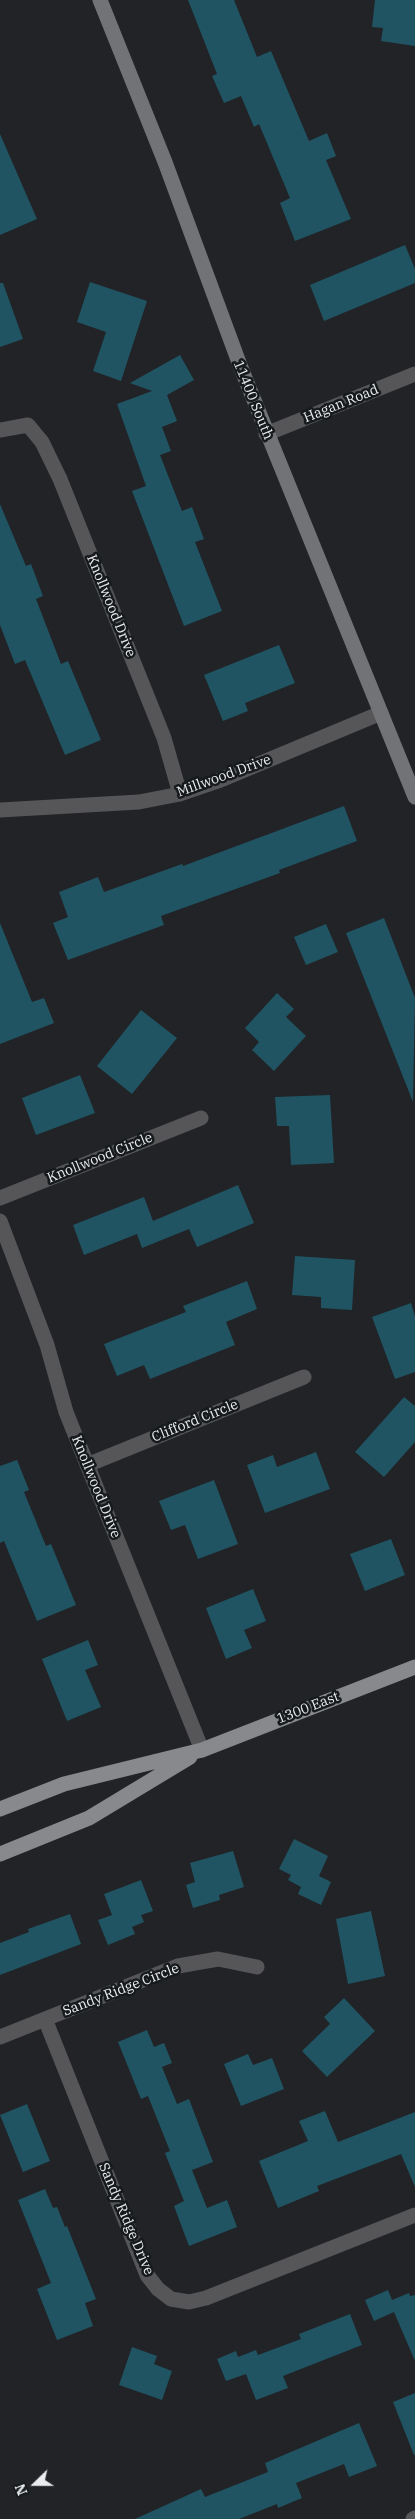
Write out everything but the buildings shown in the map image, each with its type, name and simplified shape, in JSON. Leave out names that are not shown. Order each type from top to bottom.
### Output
[{"type":"main road","name":"11400 South","points":[[100,0],[165,162],[214,300],[266,434],[415,797]]},
{"type":"main road","name":"1300 East","points":[[0,1809],[64,1784],[202,1750],[415,1667]]},
{"type":"main road","name":"1300 East","points":[[0,1854],[89,1818],[202,1750]]},
{"type":"street","name":"Hagan Road","points":[[266,434],[415,374]]},
{"type":"street","name":"Knollwood Drive","points":[[0,430],[28,424],[42,442],[60,479],[164,738],[180,794]]},
{"type":"street","name":"Millwood Drive","points":[[0,810],[140,802],[180,794],[218,781],[381,713]]},
{"type":"street","name":"Knollwood Circle","points":[[0,1198],[201,1118]]},
{"type":"street","name":"Knollwood Drive","points":[[0,1221],[33,1305],[66,1412],[202,1750]]},
{"type":"street","name":"Clifford Circle","points":[[87,1465],[304,1377]]},
{"type":"street","name":"Sandy Ridge Circle","points":[[45,2020],[178,1966],[218,1959],[257,1967]]},
{"type":"street","points":[[0,2037],[45,2020]]},
{"type":"street","name":"Sandy Ridge Drive","points":[[45,2020],[147,2275],[158,2289],[171,2300],[189,2302],[206,2298],[415,2215]]}]
